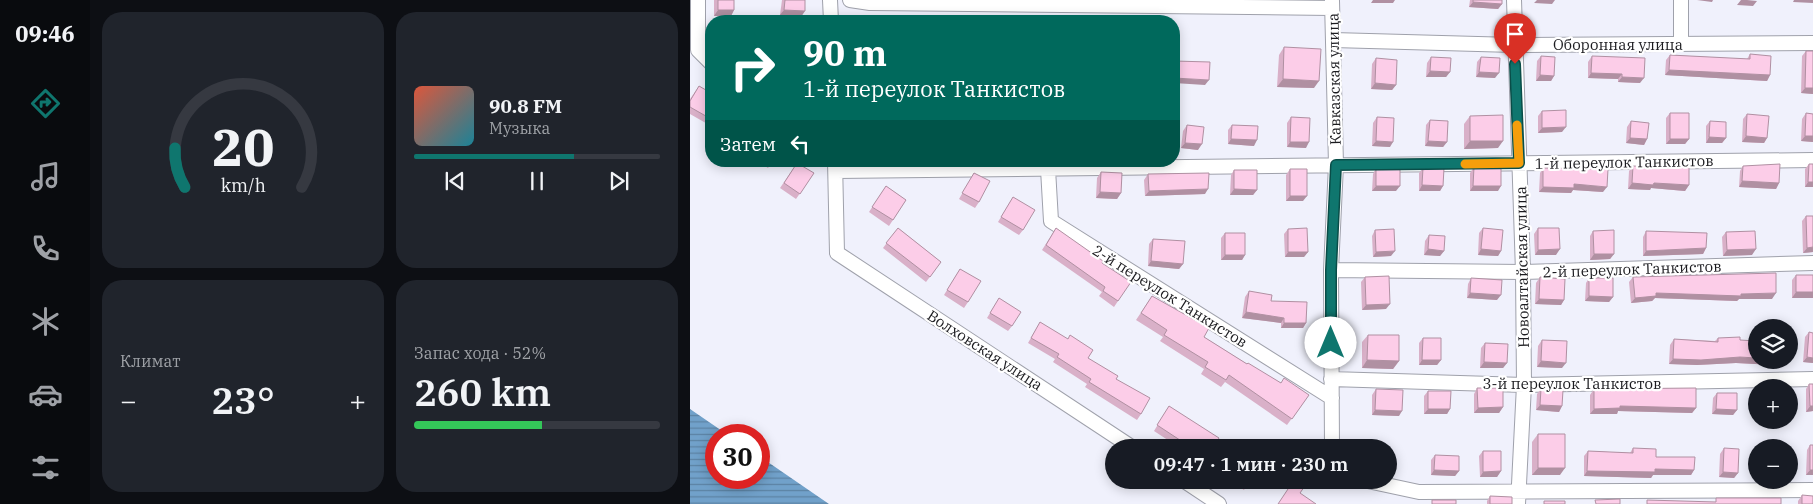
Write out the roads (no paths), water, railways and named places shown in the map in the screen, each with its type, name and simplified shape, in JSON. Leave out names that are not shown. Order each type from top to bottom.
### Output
[{"type":"street","points":[[698,0],[698,50],[705,58]]},
{"type":"street","points":[[830,0],[831,15]]},
{"type":"street","points":[[850,0],[870,3],[1332,4]]},
{"type":"street","name":"Новоалтайская улица","points":[[1514,0],[1523,272],[1524,385],[1518,499]]},
{"type":"street","points":[[1681,0],[1681,44]]},
{"type":"street","name":"Кавказская улица","points":[[1332,4],[1336,165],[1331,270],[1332,439]]},
{"type":"street","name":"Оборонная улица","points":[[1333,40],[1514,45],[1813,43]]},
{"type":"street","name":"1-й переулок Танкистов","points":[[906,167],[1048,169],[1813,160]]},
{"type":"street","name":"Волховская улица","points":[[835,167],[838,253],[1119,439]]},
{"type":"street","name":"2-й переулок Танкистов","points":[[1048,169],[1052,221],[1332,398]]},
{"type":"street","name":"2-й переулок Танкистов","points":[[1331,270],[1523,272],[1813,263]]},
{"type":"street","name":"3-й переулок Танкистов","points":[[1331,379],[1524,385],[1813,379]]},
{"type":"street","points":[[1397,487],[1419,492],[1518,499],[1813,490]]},
{"type":"street","points":[[1196,489],[1219,504]]},
{"type":"water","points":[[690,409],[712,424],[705,424],[705,489],[770,489],[770,464],[829,504],[690,504]]}]
